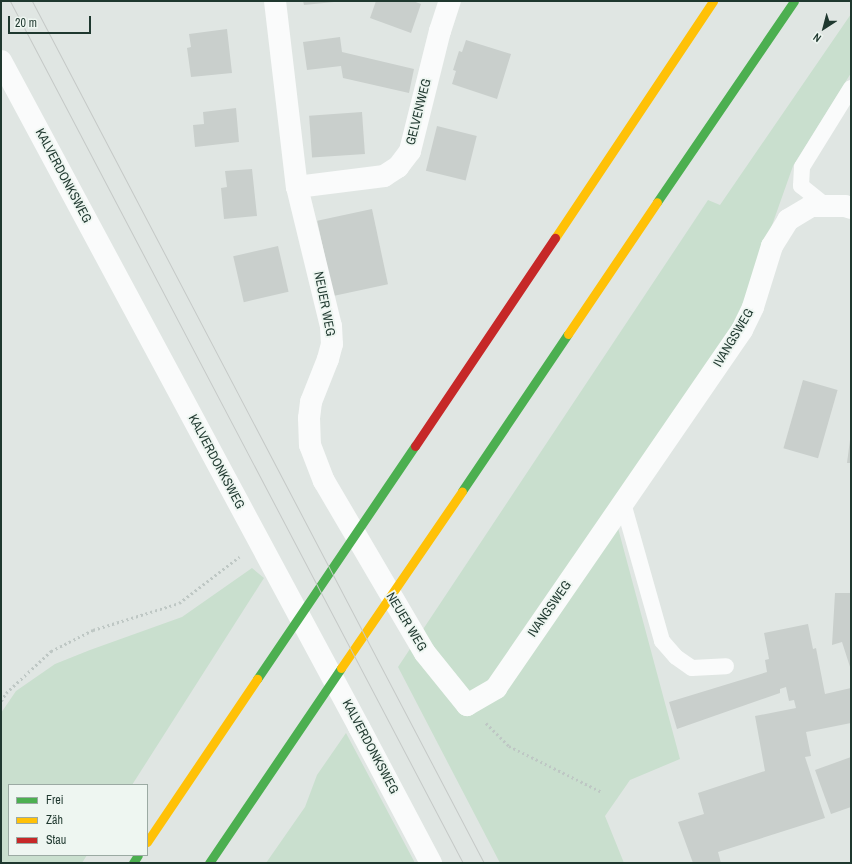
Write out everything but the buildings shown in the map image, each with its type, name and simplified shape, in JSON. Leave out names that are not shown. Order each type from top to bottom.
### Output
[{"type":"highway","points":[[148,841],[404,463],[713,1]]},
{"type":"highway","points":[[209,863],[794,1]]},
{"type":"street","name":"NEUER WEG","points":[[274,1],[297,187],[331,326],[332,344],[328,359],[311,402],[309,418],[310,444],[324,481],[425,653],[467,705]]},
{"type":"street","name":"GELVENWEG","points":[[297,187],[384,176],[398,167],[410,151],[440,31],[450,1]]},
{"type":"street","name":"KALVERDONKSWEG","points":[[1,61],[431,863]]},
{"type":"street","name":"IVANGSWEG","points":[[467,705],[496,688],[742,330],[753,307],[772,246],[788,220],[811,206],[845,206],[851,208]]},
{"type":"lane","points":[[826,206],[801,186],[802,167],[851,88]]},
{"type":"lane","points":[[623,503],[662,641],[676,657],[692,668],[726,666]]},
{"type":"path","points":[[1,701],[6,693],[52,651],[93,630],[179,603],[225,568],[258,539]]},
{"type":"path","points":[[467,705],[509,746],[602,792]]},
{"type":"green space","points":[[851,14],[851,73],[793,166],[737,324],[611,502],[680,759],[630,780],[605,816],[624,863],[500,863],[398,667],[708,200],[720,205]]},
{"type":"green space","points":[[252,568],[264,578],[133,784],[8,784],[8,856],[86,856],[82,863],[1,863],[1,713],[16,691],[55,664],[182,617]]},
{"type":"green space","points":[[346,733],[415,863],[266,863],[305,807],[317,775]]},
{"type":"tram line","points":[[10,1],[463,863]]},
{"type":"tram line","points":[[32,1],[484,863]]},
{"type":"traffic: fast","points":[[657,202],[794,1]]},
{"type":"traffic: fast","points":[[462,491],[568,334]]},
{"type":"traffic: fast","points":[[257,679],[415,446]]},
{"type":"traffic: fast","points":[[209,863],[341,668]]},
{"type":"traffic: fast","points":[[133,863],[137,856]]},
{"type":"traffic: slow","points":[[555,238],[713,1]]},
{"type":"traffic: slow","points":[[568,334],[657,202]]},
{"type":"traffic: slow","points":[[341,668],[462,491]]},
{"type":"traffic: slow","points":[[148,841],[257,679]]},
{"type":"traffic: jam","points":[[415,446],[555,238]]}]
